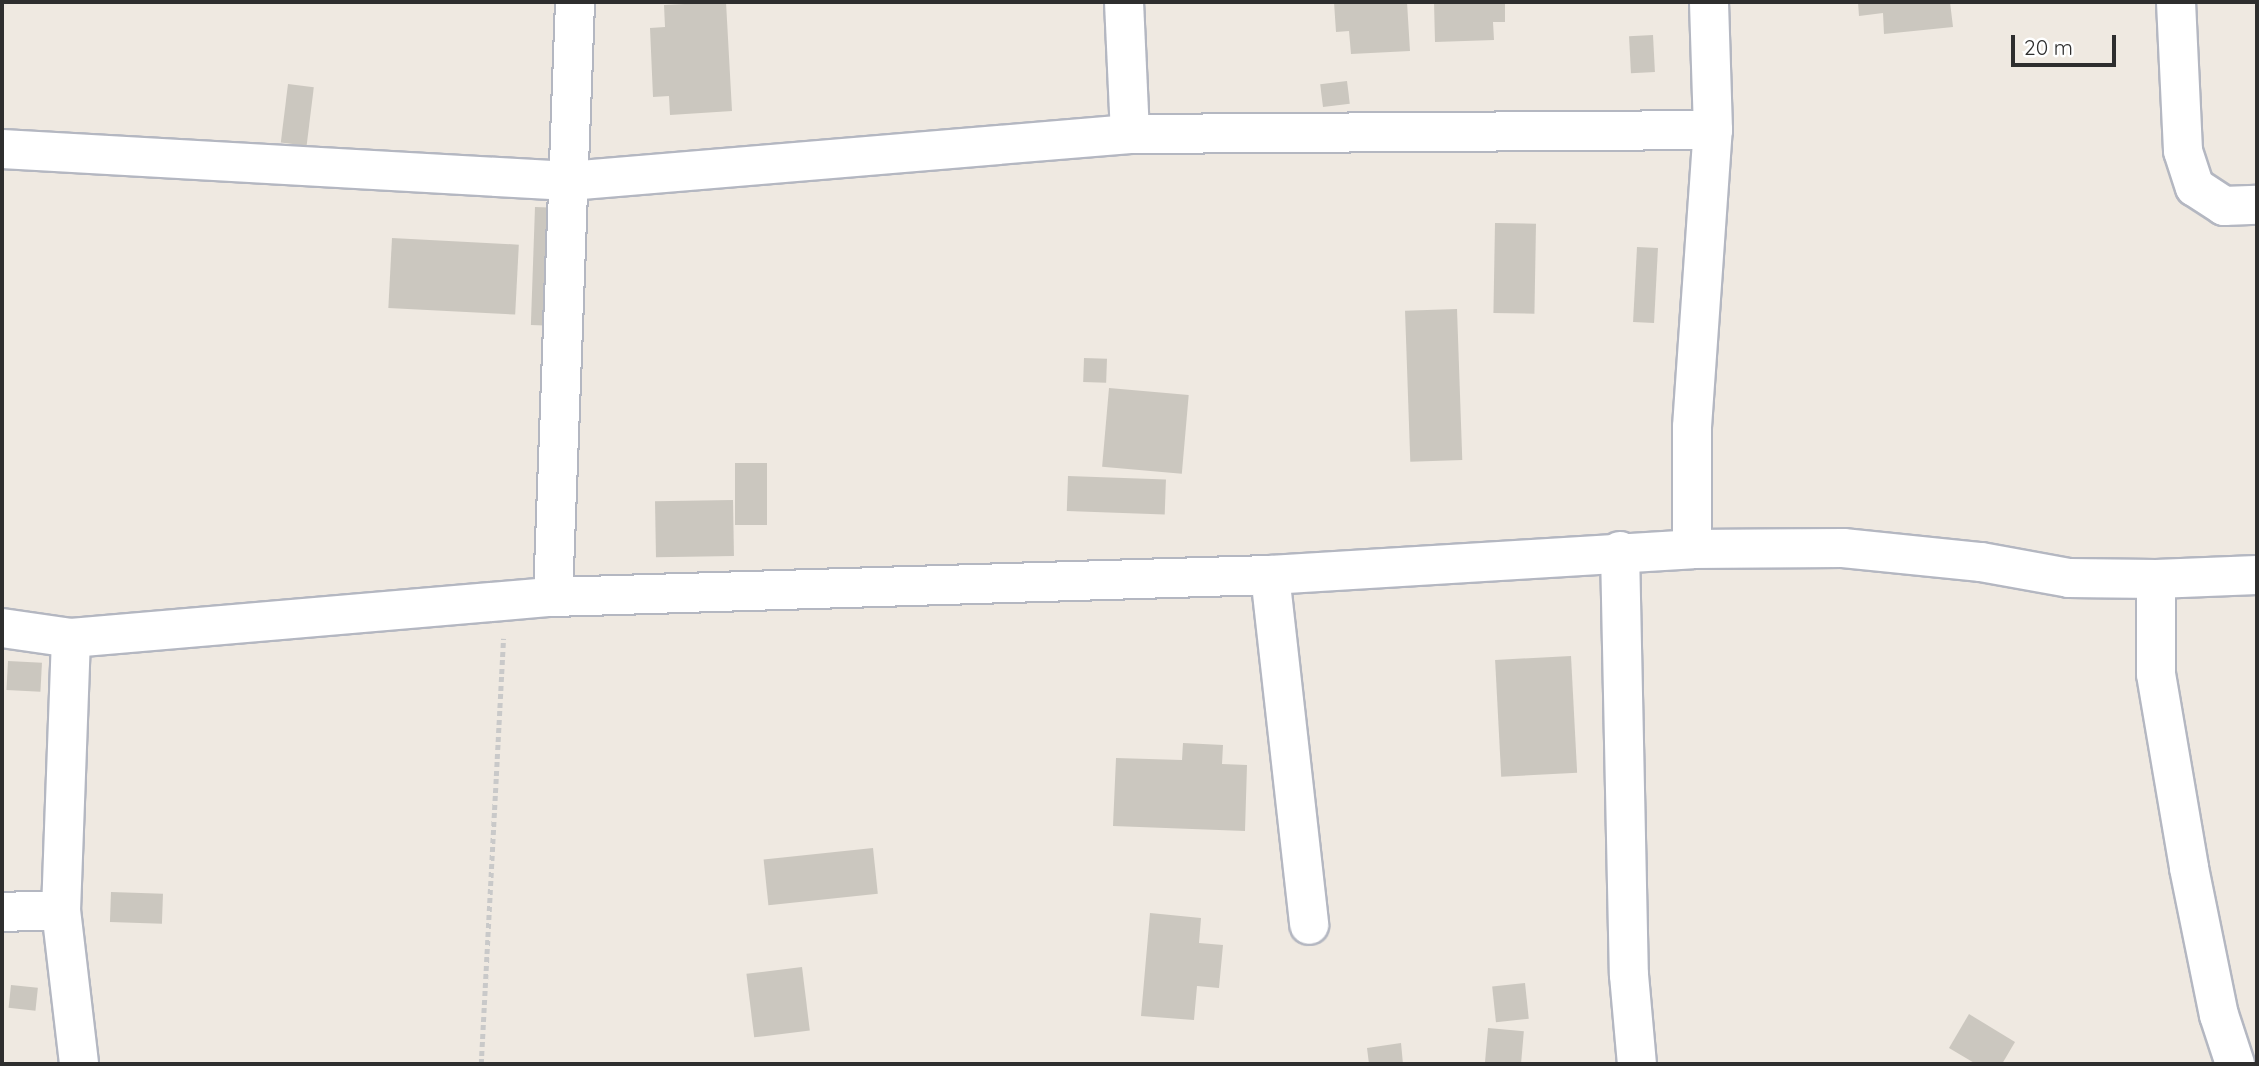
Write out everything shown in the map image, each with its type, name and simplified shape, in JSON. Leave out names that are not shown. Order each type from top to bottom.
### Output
[{"type":"street","points":[[553,597],[575,2]]},
{"type":"street","points":[[1124,2],[1130,134]]},
{"type":"street","points":[[1692,549],[1692,427],[1713,130],[1709,2]]},
{"type":"street","points":[[2176,2],[2183,151],[2195,187],[2224,206],[2257,205]]},
{"type":"street","points":[[2,149],[569,181],[1130,134],[1713,130]]},
{"type":"street","points":[[2,628],[71,638],[553,597],[1270,575],[1620,551],[1692,549],[1843,548],[1981,562],[2069,578],[2156,579],[2257,575]]},
{"type":"street","points":[[1620,551],[1629,975],[1637,1064]]},
{"type":"street","points":[[1270,575],[1309,925]]},
{"type":"street","points":[[2156,579],[2158,687],[2218,1015],[2235,1064]]},
{"type":"street","points":[[71,638],[61,910],[79,1064]]},
{"type":"street","points":[[2,912],[61,910]]},
{"type":"path","points":[[481,1064],[505,601]]},
{"type":"building","points":[[726,2],[732,111],[670,115],[669,96],[653,97],[650,28],[665,27],[664,5]]},
{"type":"building","points":[[1334,2],[1407,2],[1410,51],[1351,54],[1349,31],[1336,32]]},
{"type":"building","points":[[1434,2],[1505,2],[1505,22],[1493,22],[1494,40],[1435,42]]},
{"type":"building","points":[[1858,2],[1950,2],[1953,27],[1884,34],[1883,13],[1859,16]]},
{"type":"building","points":[[1653,35],[1655,72],[1631,73],[1629,36]]},
{"type":"building","points":[[1347,81],[1350,104],[1323,107],[1320,84]]},
{"type":"building","points":[[288,84],[314,87],[307,146],[281,143]]},
{"type":"building","points":[[535,207],[563,208],[559,326],[531,325]]},
{"type":"building","points":[[1495,223],[1536,224],[1534,314],[1493,313]]},
{"type":"building","points":[[392,238],[519,245],[515,315],[388,308]]},
{"type":"building","points":[[1637,247],[1658,248],[1654,323],[1633,322]]},
{"type":"building","points":[[1457,309],[1462,460],[1410,462],[1405,311]]},
{"type":"building","points":[[1084,358],[1107,359],[1106,383],[1083,382]]},
{"type":"building","points":[[1109,388],[1189,395],[1182,474],[1102,467]]},
{"type":"building","points":[[735,463],[767,463],[767,525],[735,525]]},
{"type":"building","points":[[1068,476],[1166,479],[1165,514],[1067,511]]},
{"type":"building","points":[[733,500],[734,556],[656,557],[655,501]]},
{"type":"building","points":[[1571,656],[1577,773],[1501,777],[1495,660]]},
{"type":"building","points":[[8,661],[42,663],[40,692],[6,690]]},
{"type":"building","points":[[1183,743],[1223,745],[1222,764],[1247,765],[1245,831],[1113,826],[1116,758],[1182,760]]},
{"type":"building","points":[[873,848],[878,894],[768,905],[764,859]]},
{"type":"building","points":[[111,892],[163,894],[162,924],[110,922]]},
{"type":"building","points":[[1150,913],[1201,918],[1199,943],[1223,945],[1219,988],[1197,986],[1194,1020],[1141,1016]]},
{"type":"building","points":[[802,967],[810,1031],[754,1037],[746,974]]},
{"type":"building","points":[[1525,983],[1529,1019],[1496,1022],[1492,986]]},
{"type":"building","points":[[11,985],[38,988],[35,1011],[9,1008]]},
{"type":"building","points":[[1969,1014],[2015,1042],[2002,1064],[1976,1064],[1949,1048]]},
{"type":"building","points":[[1488,1028],[1524,1031],[1521,1064],[1485,1064]]},
{"type":"building","points":[[1401,1043],[1403,1064],[1369,1064],[1367,1048]]}]
